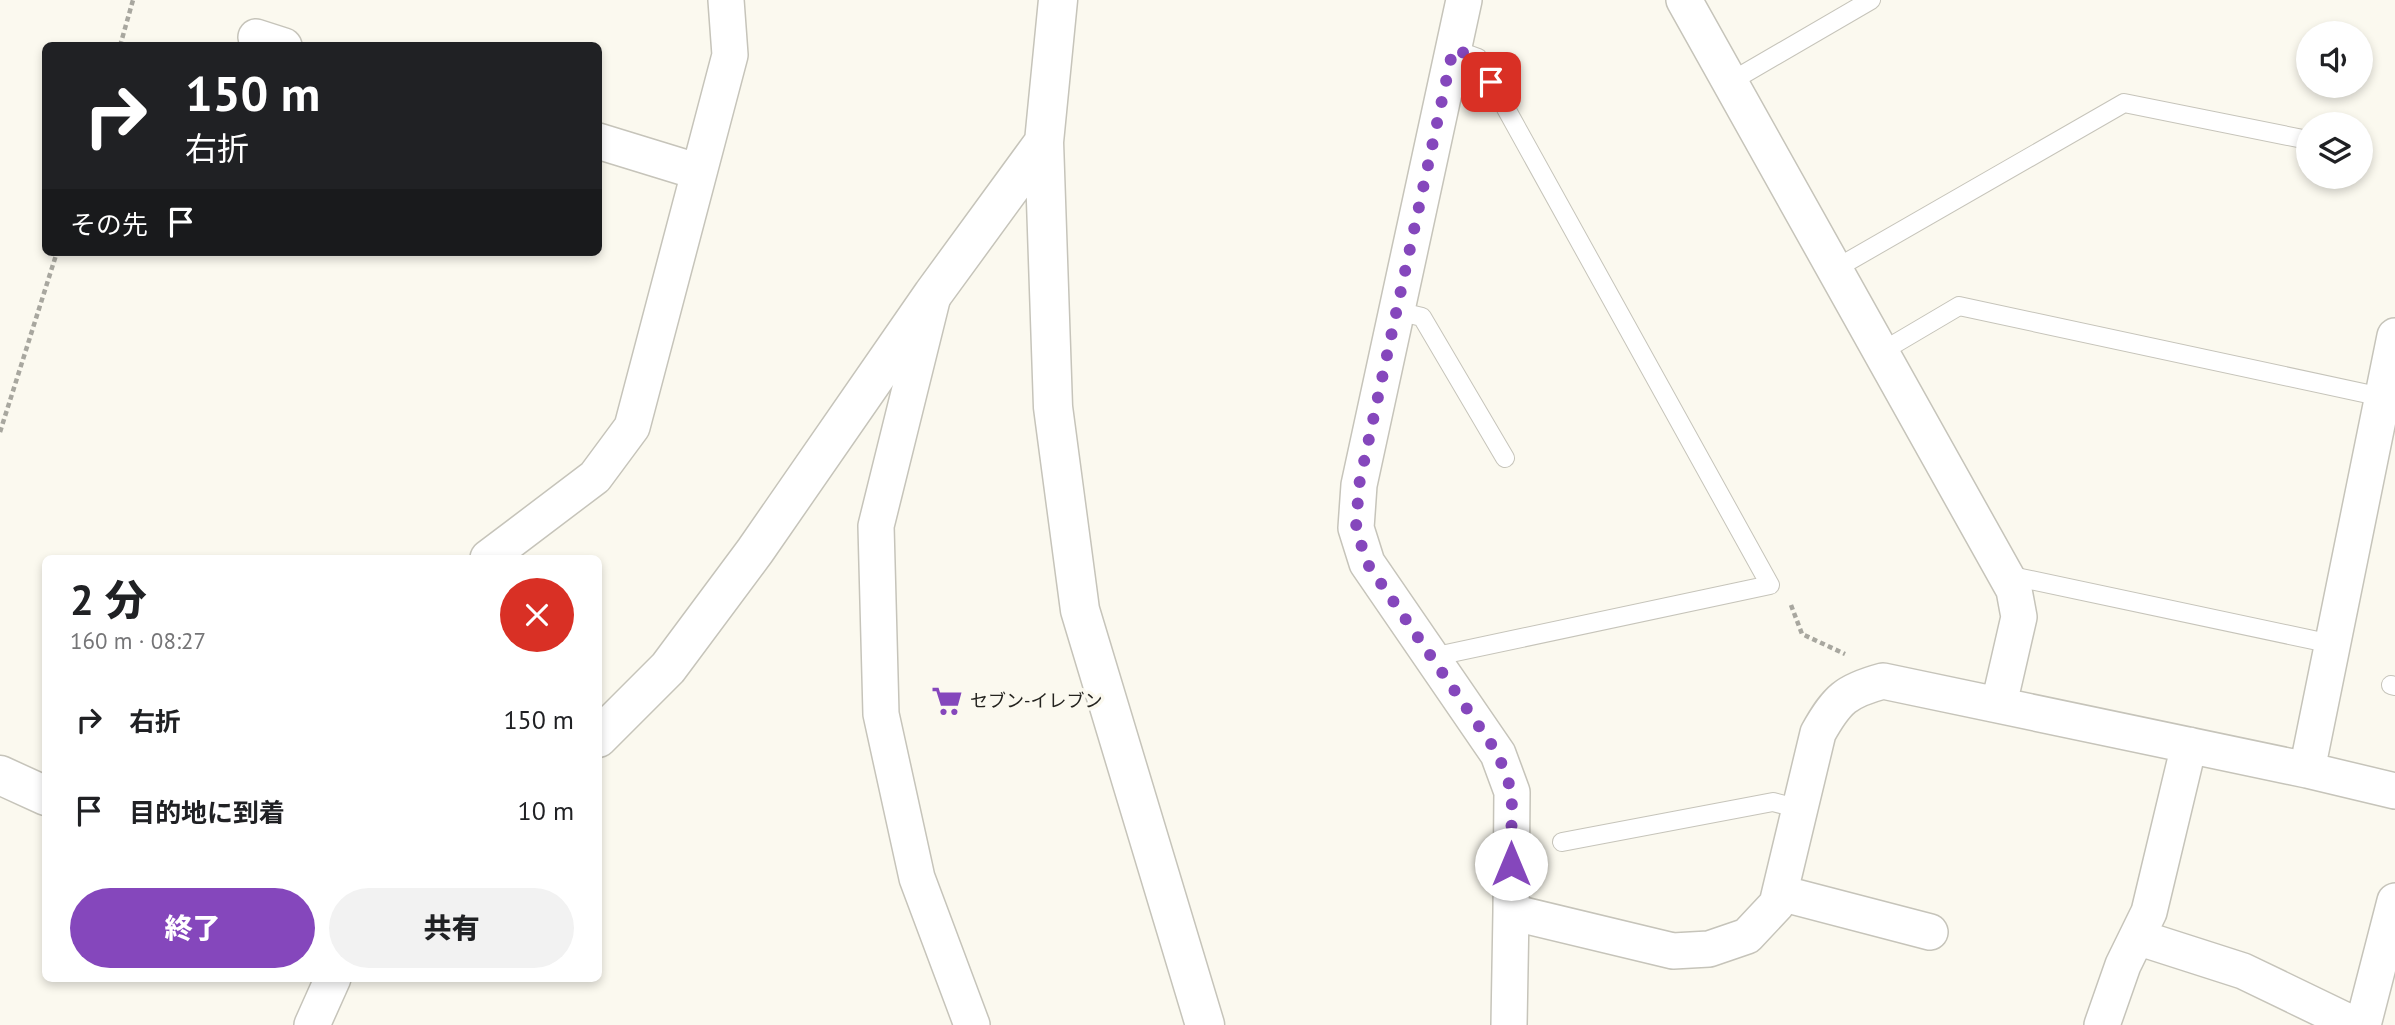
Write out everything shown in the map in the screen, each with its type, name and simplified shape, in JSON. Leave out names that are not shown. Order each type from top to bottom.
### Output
[{"type":"street","points":[[492,555],[595,477],[632,426],[730,55],[726,0]]},
{"type":"street","points":[[1058,0],[1044,142],[1053,407],[1080,610],[1205,1025]]},
{"type":"street","points":[[1464,0],[1359,485],[1356,528],[1367,563],[1498,754],[1512,792],[1509,1025]]},
{"type":"street","points":[[1684,0],[2014,590],[2019,617],[1999,704]]},
{"type":"street","points":[[602,142],[699,172]]},
{"type":"street","points":[[602,734],[668,668],[755,551],[933,293],[1044,142]]},
{"type":"street","points":[[933,293],[876,526],[881,714],[917,878],[972,1025]]},
{"type":"street","points":[[2307,770],[2332,644],[2382,459],[2382,397],[2395,336]]},
{"type":"street","points":[[1511,912],[1673,951],[1709,949],[1748,936],[1777,904],[1818,733],[1824,721],[1831,709],[1857,688],[1884,681],[2395,791]]},
{"type":"street","points":[[2102,1025],[2123,965],[2149,912],[2189,745]]},
{"type":"street","points":[[0,775],[42,794]]},
{"type":"street","points":[[1780,893],[1930,932]]},
{"type":"street","points":[[2363,1025],[2395,901]]},
{"type":"street","points":[[2137,937],[2243,971],[2355,1025]]},
{"type":"street","points":[[312,1025],[330,982]]},
{"type":"lane","points":[[1730,82],[1871,0]]},
{"type":"lane","points":[[1432,657],[1770,585],[1478,58],[1453,49]]},
{"type":"lane","points":[[1835,269],[2124,103],[2296,138]]},
{"type":"lane","points":[[1881,352],[1959,306],[2382,397]]},
{"type":"lane","points":[[1396,311],[1422,317],[1505,458]]},
{"type":"lane","points":[[2006,575],[2332,644]]},
{"type":"lane","points":[[1562,842],[1773,803],[1800,809]]},
{"type":"path","points":[[121,42],[133,0]]},
{"type":"path","points":[[0,432],[56,256]]},
{"type":"path","points":[[1770,585],[1788,599],[1802,634],[1862,662],[1867,685]]},
{"type":"place","name":"セブン-イレブン","points":[[947,701]]},
{"type":"route","points":[[1491,82],[1478,58],[1453,49],[1359,485],[1356,528],[1367,563],[1498,754],[1512,792],[1511,864]]}]
